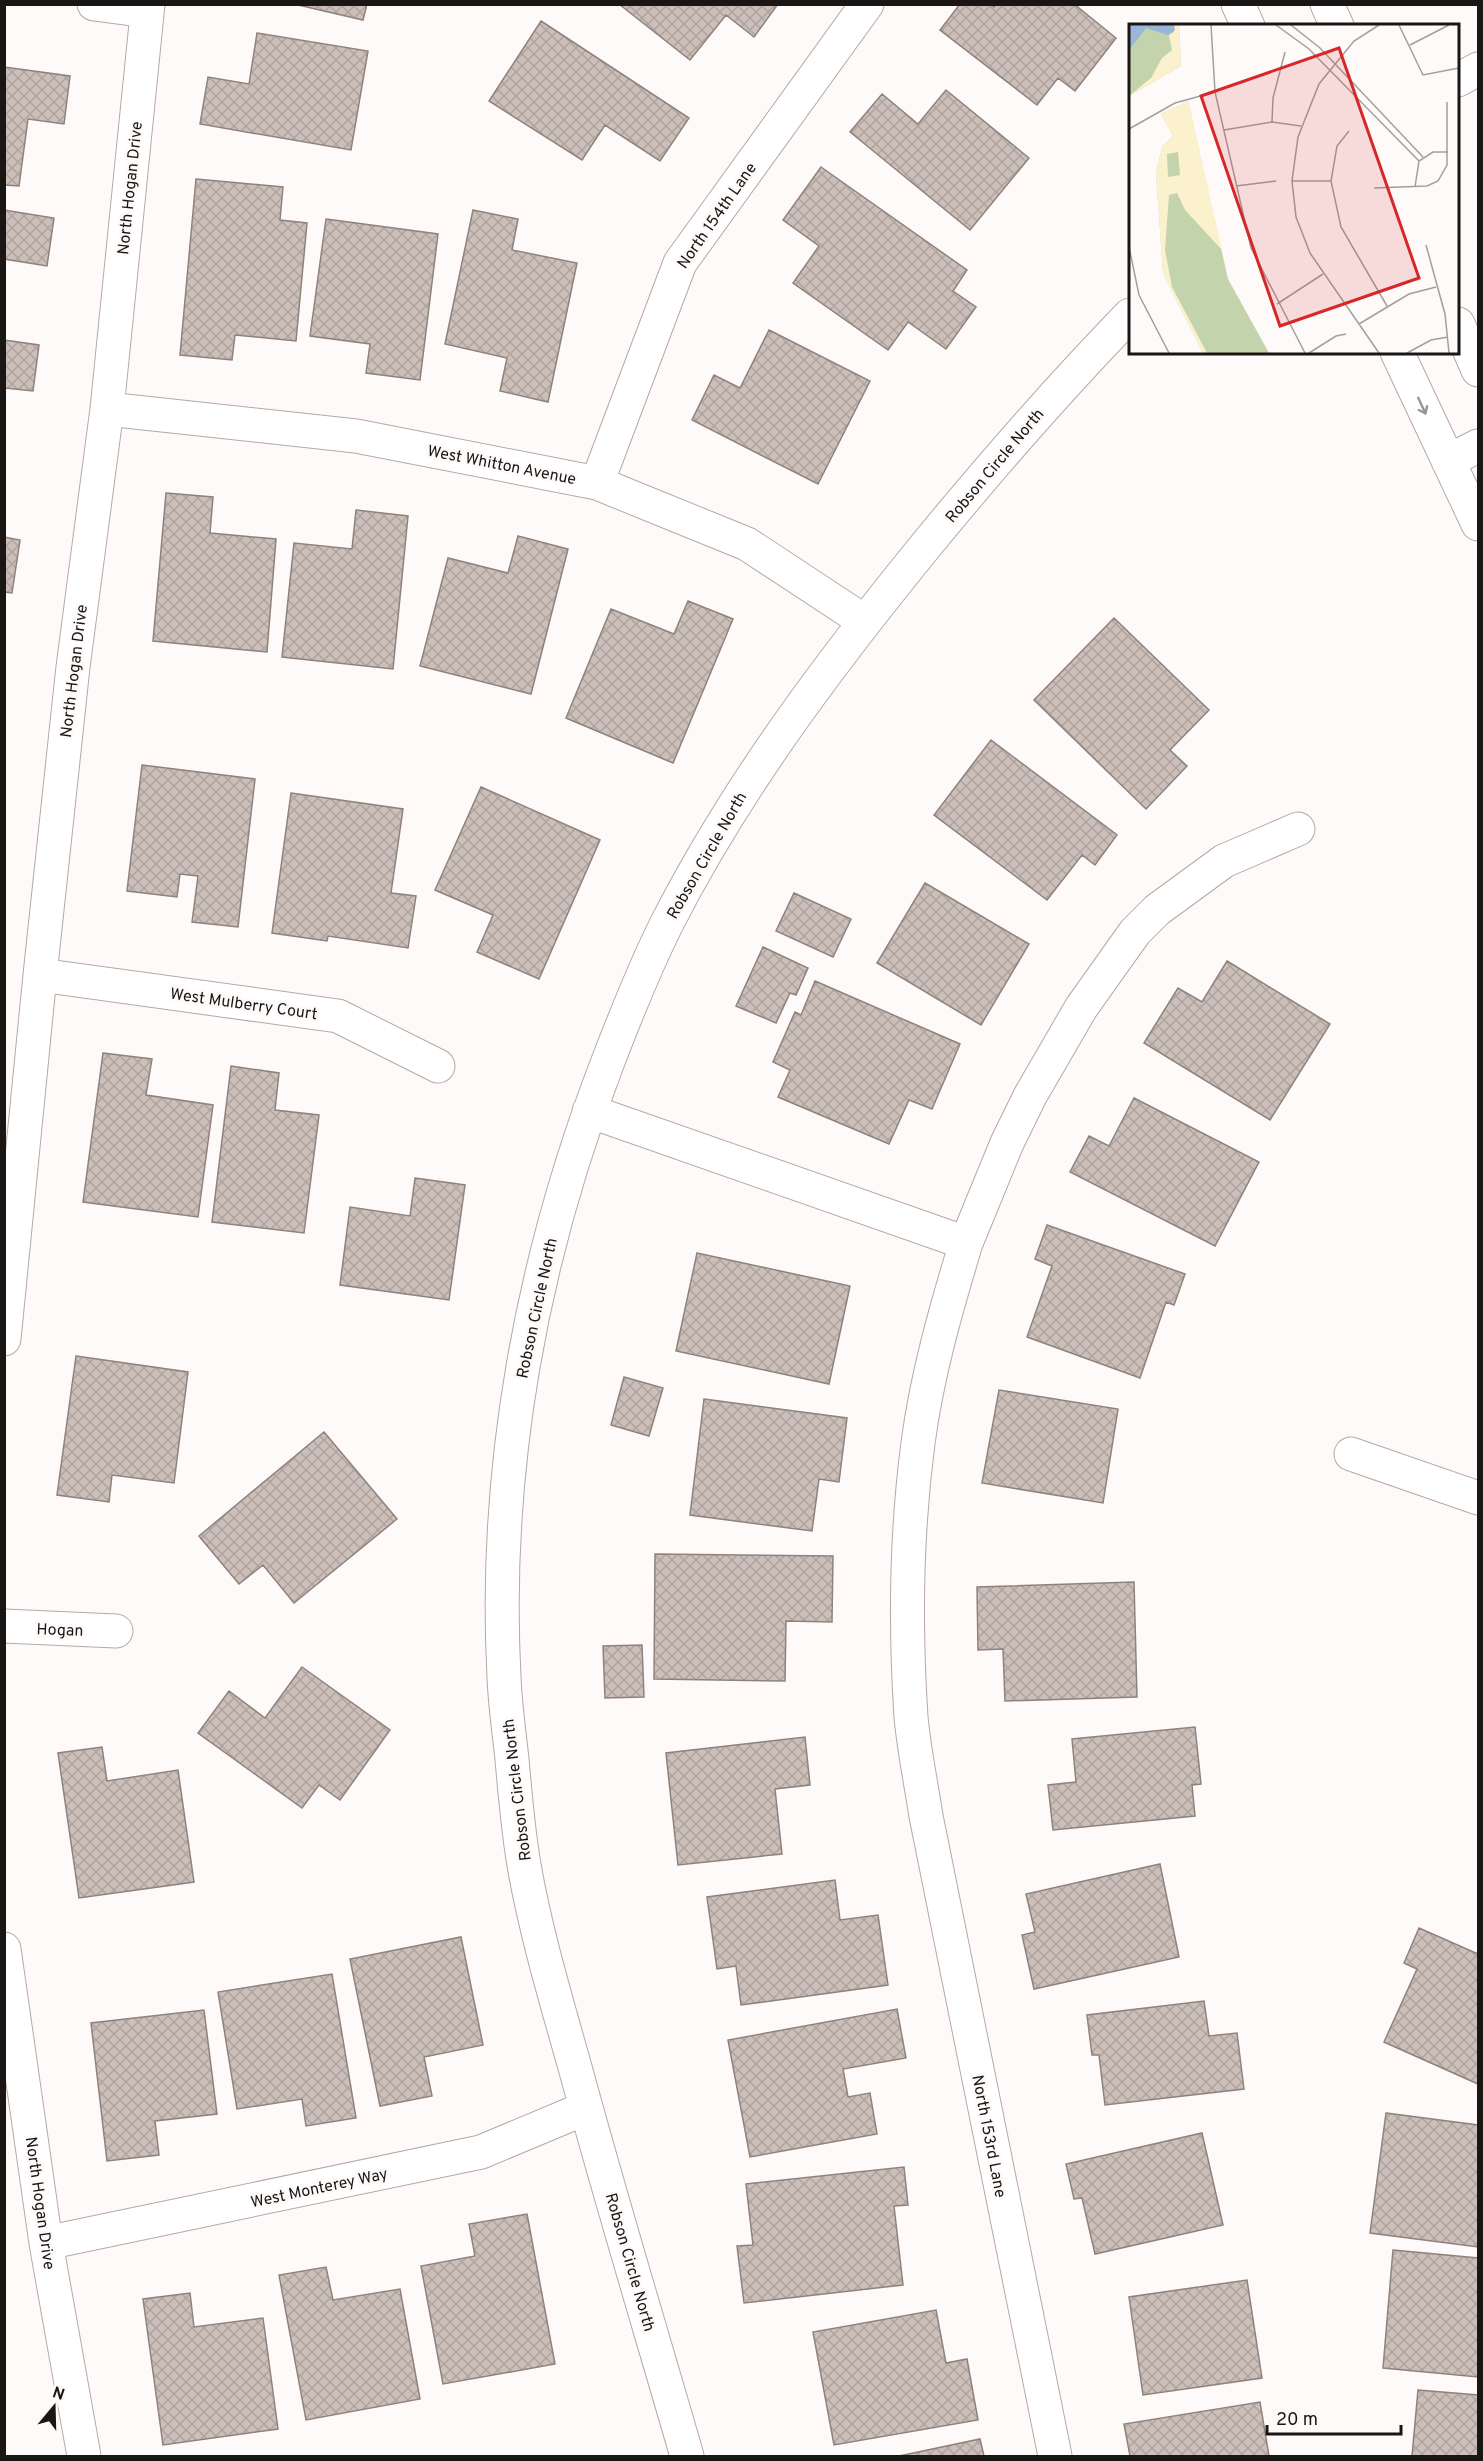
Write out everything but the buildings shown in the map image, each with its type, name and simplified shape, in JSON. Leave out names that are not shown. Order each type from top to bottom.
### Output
[{"type":"street","points":[[94,4],[147,8]]},
{"type":"street","name":"North 154th Lane","points":[[597,483],[680,263],[867,4]]},
{"type":"street","points":[[1238,4],[1247,24]]},
{"type":"street","points":[[1327,4],[1336,24]]},
{"type":"street","name":"North Hogan Drive","points":[[4,1339],[39,975],[73,667],[107,409],[147,8]]},
{"type":"street","points":[[1459,79],[1479,69]]},
{"type":"street","name":"Robson Circle North","points":[[687,2457],[586,2108],[547,1965],[524,1865],[504,1678],[502,1585],[515,1412],[522,1362],[562,1191],[589,1111],[633,995],[668,922],[736,801],[793,717],[864,621],[1076,370],[1129,317]]},
{"type":"street","points":[[1459,326],[1479,370]]},
{"type":"street","points":[[1398,354],[1479,524]]},
{"type":"street","name":"West Whitton Avenue","points":[[107,409],[356,436],[597,483],[747,544],[864,621]]},
{"type":"street","points":[[1448,461],[1479,446]]},
{"type":"street","name":"North 153rd Lane","points":[[1055,2457],[926,1816],[912,1719],[908,1622],[909,1534],[918,1442],[944,1315],[966,1244],[1007,1143],[1030,1096],[1082,1008],[1135,932],[1157,910],[1224,861],[1298,829]]},
{"type":"street","name":"West Mulberry Court","points":[[39,975],[338,1016],[438,1066]]},
{"type":"street","points":[[589,1111],[966,1244]]},
{"type":"street","points":[[1351,1454],[1479,1498]]},
{"type":"street","name":"Hogan","points":[[4,1626],[116,1631]]},
{"type":"street","name":"North Hogan Drive","points":[[4,1949],[46,2243],[84,2457]]},
{"type":"street","name":"West Monterey Way","points":[[46,2243],[481,2152],[586,2108]]}]
